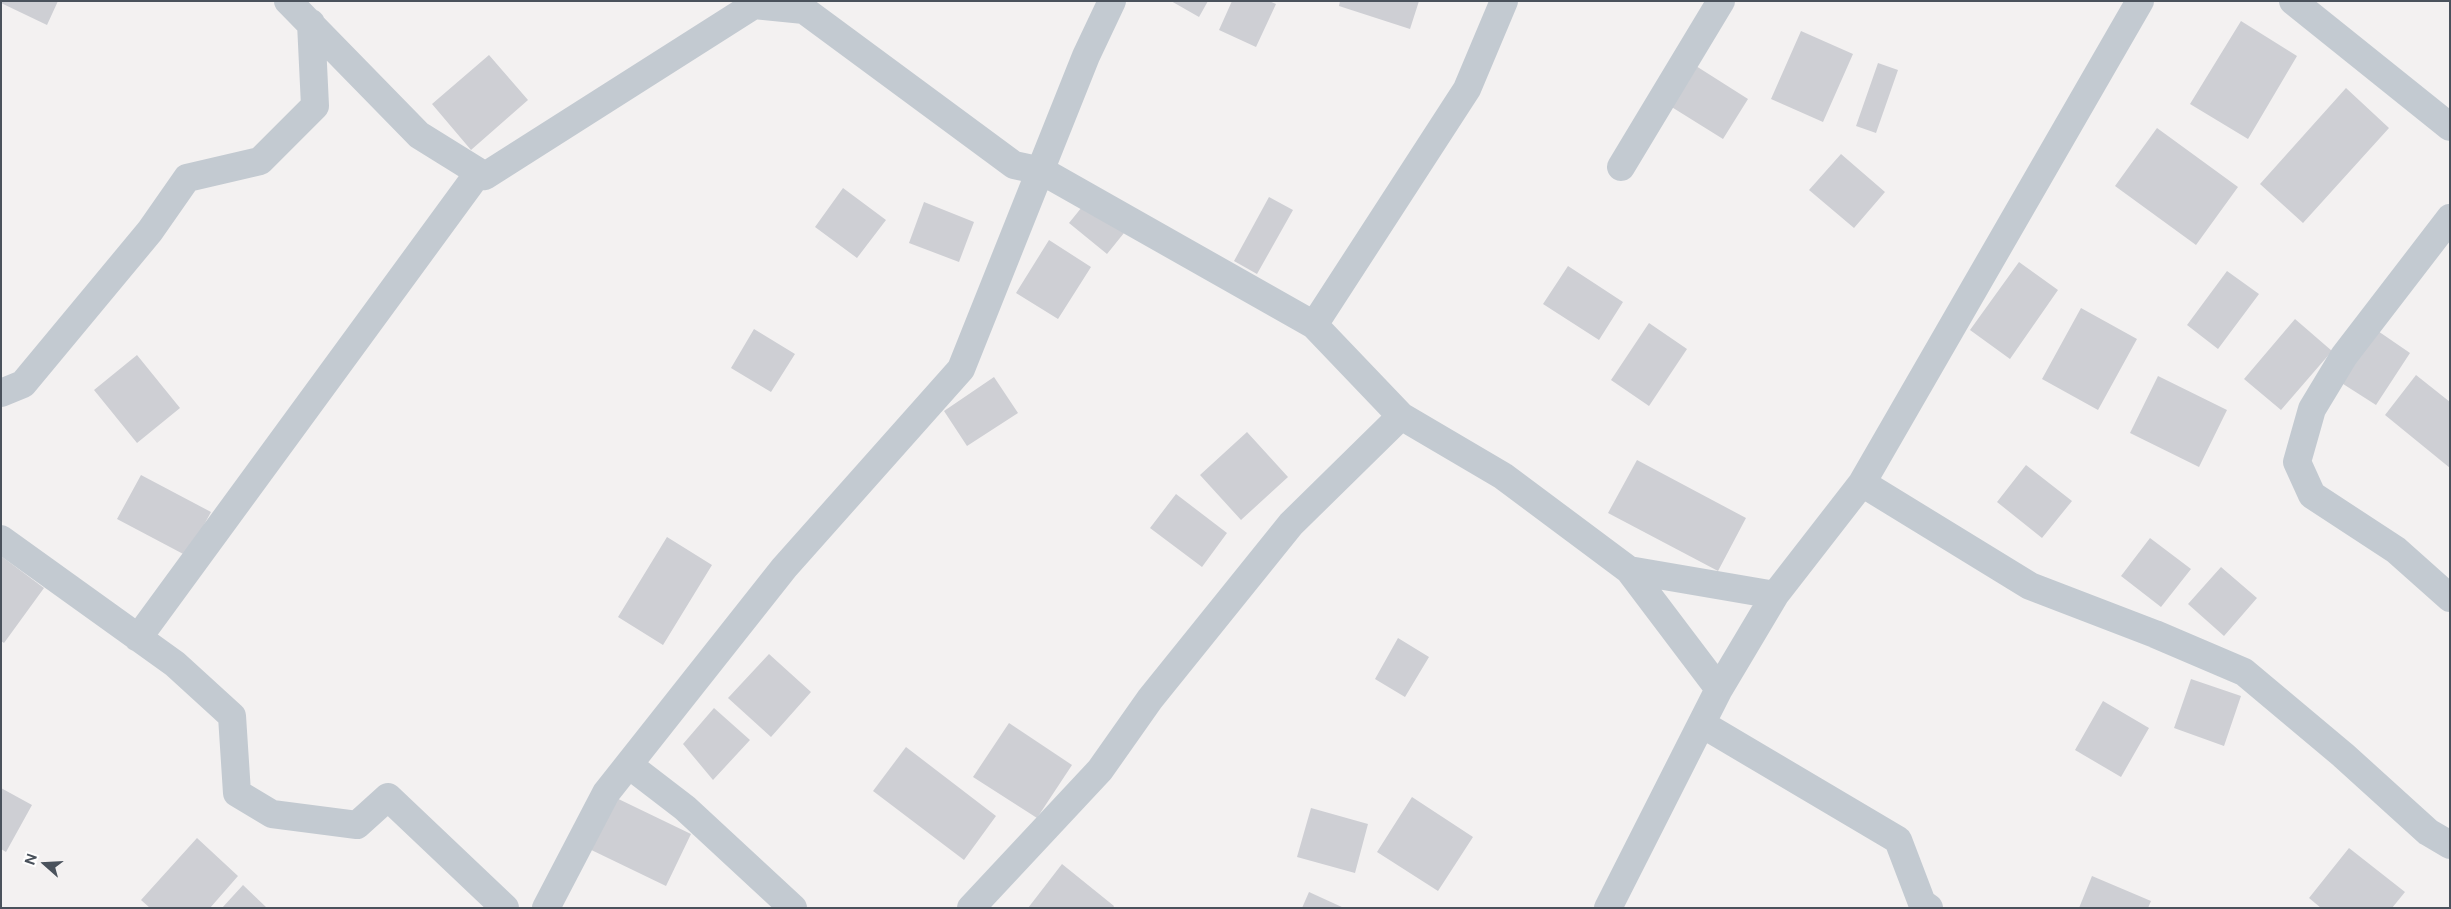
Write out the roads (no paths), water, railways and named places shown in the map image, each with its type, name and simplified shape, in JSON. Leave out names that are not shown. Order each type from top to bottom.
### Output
[{"type":"street","points":[[288,1],[419,135],[485,176],[754,5],[777,4],[804,10],[1014,165],[1042,171],[1314,325],[1401,416],[1503,476],[1629,570],[1719,689]]},
{"type":"street","points":[[546,908],[606,794],[784,568],[961,369],[1042,171],[1086,56],[1112,1]]},
{"type":"street","points":[[1314,325],[1467,89],[1504,1]]},
{"type":"street","points":[[1622,167],[1721,1]]},
{"type":"street","points":[[1608,908],[1719,689],[1775,595],[1862,483],[2140,1]]},
{"type":"street","points":[[2293,1],[2450,127]]},
{"type":"street","points":[[1,393],[23,384],[150,231],[187,178],[260,162],[315,106],[311,23]]},
{"type":"street","points":[[138,638],[479,172]]},
{"type":"street","points":[[2450,218],[2344,356],[2312,409],[2297,462],[2312,495],[2396,550],[2450,598]]},
{"type":"street","points":[[971,908],[1100,770],[1150,699],[1291,524],[1401,416]]},
{"type":"street","points":[[1862,483],[2030,586],[2155,634],[2244,672],[2342,755],[2428,832],[2450,845]]},
{"type":"street","points":[[1,539],[175,664],[232,716],[237,793],[272,814],[358,826],[388,797],[505,908]]},
{"type":"street","points":[[1629,570],[1775,595]]},
{"type":"street","points":[[1702,724],[1898,840],[1922,903],[1929,908]]},
{"type":"street","points":[[629,765],[685,808],[793,908]]}]
